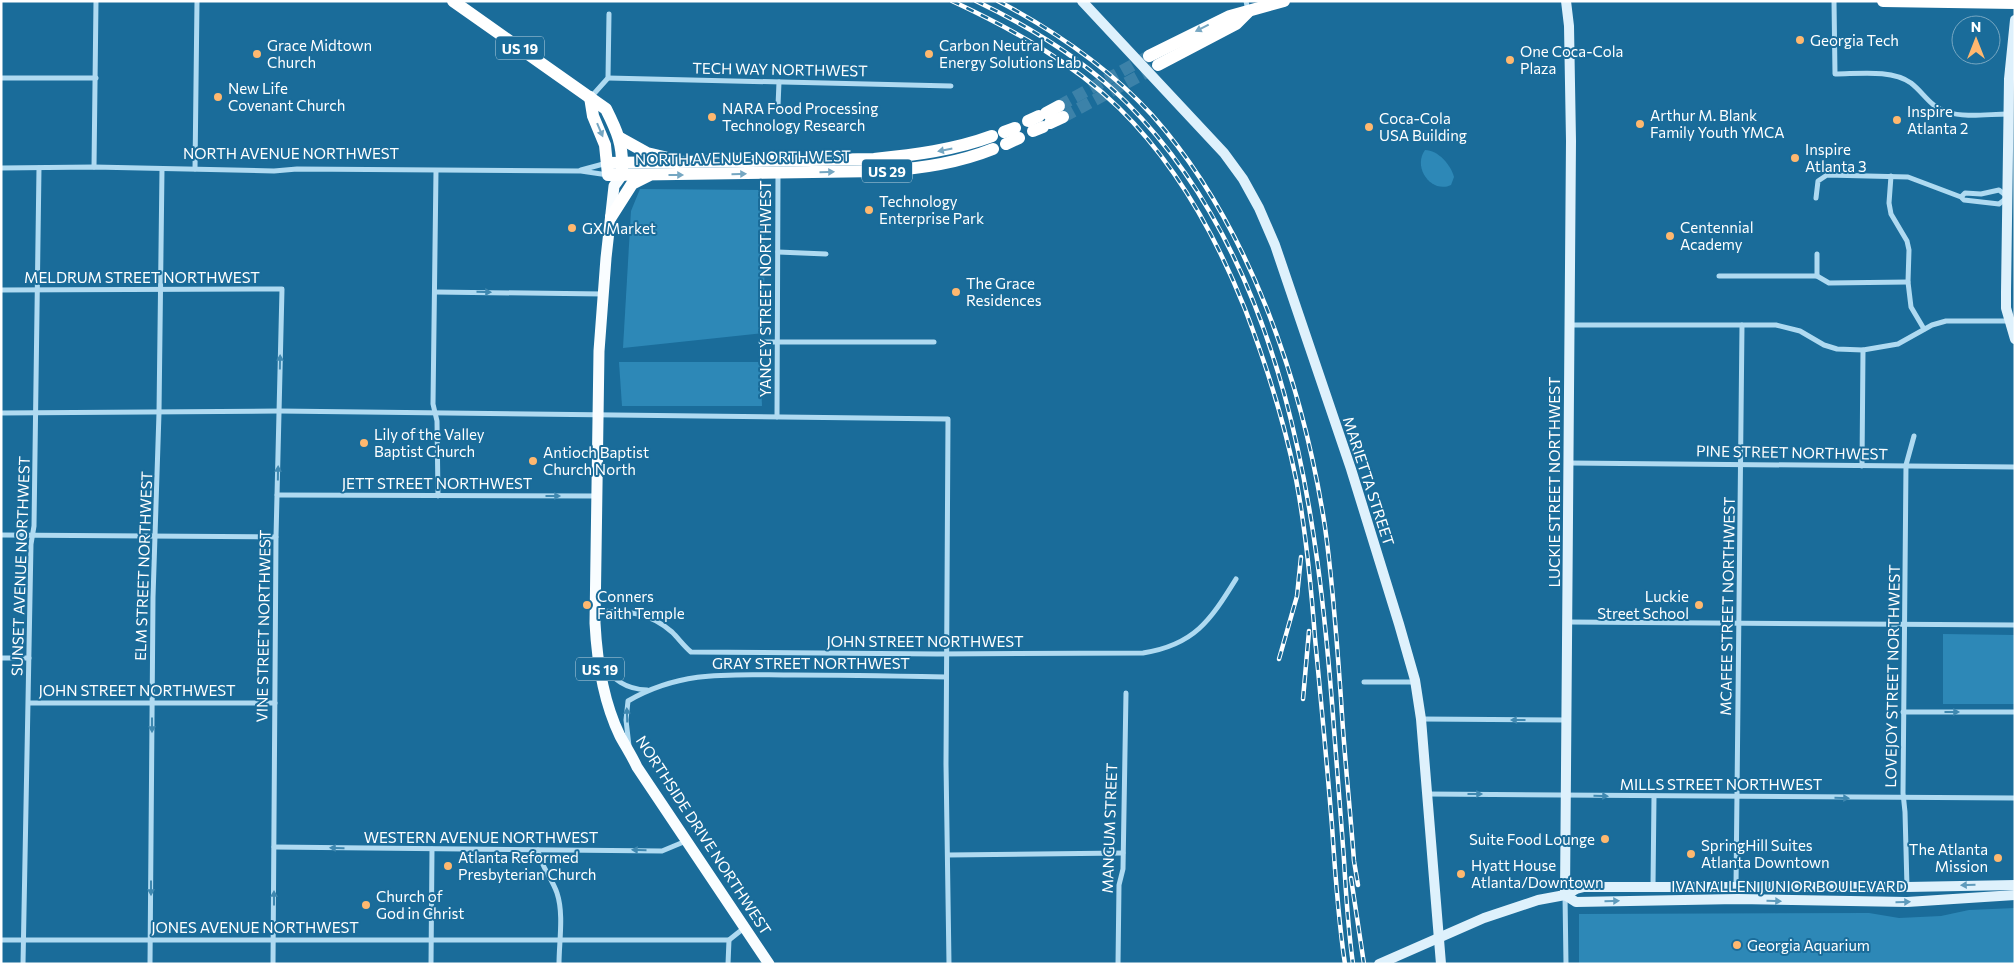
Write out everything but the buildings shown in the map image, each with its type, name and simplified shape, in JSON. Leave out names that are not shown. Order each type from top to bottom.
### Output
[{"type":"highway","name":"US 19","points":[[453,1],[590,97]]},
{"type":"highway","points":[[1154,61],[1205,27],[1247,6],[1284,1]]},
{"type":"highway","points":[[1882,1],[2015,3]]},
{"type":"highway","points":[[590,97],[606,109],[620,138],[622,169]]},
{"type":"highway","name":"NORTHSIDE DRIVE NORTHWEST","points":[[590,97],[594,116],[605,145],[610,174]]},
{"type":"highway","points":[[1040,122],[1061,111]]},
{"type":"highway","points":[[620,138],[647,152],[684,162]]},
{"type":"highway","name":"NORTH AVENUE NORTHWEST","points":[[610,174],[622,169],[684,162],[778,167],[904,170],[949,162],[1005,138]]},
{"type":"highway","name":"NORTH AVENUE NORTHWEST","points":[[622,169],[651,175],[778,167]]},
{"type":"highway","name":"US 29","points":[[611,217],[632,184],[651,175]]},
{"type":"main road","name":"MARIETTA STREET","points":[[1082,1],[1224,153],[1243,179],[1268,226],[1351,469],[1416,682],[1421,719],[1441,964]]},
{"type":"main road","name":"LUCKIE STREET NORTHWEST","points":[[1565,895],[1570,325],[1570,130],[1566,1]]},
{"type":"main road","points":[[2015,20],[2010,50],[2006,292],[2009,321],[2015,339]]},
{"type":"main road","points":[[610,174],[622,169]]},
{"type":"main road","name":"NORTHSIDE DRIVE NORTHWEST","points":[[610,174],[611,217],[599,351],[597,496],[596,611],[598,659],[605,694],[621,737],[637,767],[769,964]]},
{"type":"main road","name":"IVAN ALLEN JUNIOR BOULEVARD","points":[[1381,963],[1484,918],[1538,900],[1565,895],[1584,887],[2015,885]]},
{"type":"main road","name":"IVAN ALLEN JUNIOR BOULEVARD","points":[[1565,895],[1576,902],[1738,899],[1907,902],[2015,895]]},
{"type":"street","points":[[94,168],[96,1]]},
{"type":"street","points":[[195,169],[197,1]]},
{"type":"street","points":[[1834,1],[1835,74],[1891,75],[1910,82],[1934,107],[1948,112],[2008,114]]},
{"type":"street","points":[[590,97],[608,78],[609,14]]},
{"type":"street","points":[[1,78],[96,78]]},
{"type":"street","name":"TECH WAY NORTHWEST","points":[[608,78],[951,86]]},
{"type":"street","points":[[778,106],[779,82]]},
{"type":"street","name":"YANCEY STREET NORTHWEST","points":[[778,167],[778,417]]},
{"type":"street","name":"NORTH AVENUE NORTHWEST","points":[[1,168],[580,170],[610,174]]},
{"type":"street","name":"SUNSET AVENUE NORTHWEST","points":[[23,964],[32,536],[34,526],[39,168]]},
{"type":"street","name":"ELM STREET NORTHWEST","points":[[150,964],[153,597],[159,413],[162,169]]},
{"type":"street","name":"NORTH AVENUE NORTHWEST","points":[[580,170],[610,174]]},
{"type":"street","points":[[436,171],[433,404],[437,421],[438,496]]},
{"type":"street","points":[[1816,198],[1818,181],[1827,175],[1908,177],[1961,197],[1964,200],[1980,200],[2000,204],[2008,197],[1999,190],[1981,194],[1965,193],[1961,197]]},
{"type":"street","points":[[1891,176],[1889,203],[1891,214],[1907,241],[1909,250],[1908,282],[1911,307],[1924,329]]},
{"type":"street","points":[[1980,200],[1981,194]]},
{"type":"street","points":[[778,252],[826,254]]},
{"type":"street","points":[[1817,254],[1817,276]]},
{"type":"street","points":[[1719,276],[1817,276],[1829,283],[1908,282]]},
{"type":"street","name":"MELDRUM STREET NORTHWEST","points":[[1,290],[282,289]]},
{"type":"street","name":"VINE STREET NORTHWEST","points":[[273,964],[276,537],[282,289]]},
{"type":"street","points":[[435,292],[603,294]]},
{"type":"street","points":[[1570,325],[1742,325],[1789,327],[1824,345],[1863,350],[1898,344],[1924,329],[1946,322],[2009,321]]},
{"type":"street","name":"MCAFEE STREET NORTHWEST","points":[[1736,887],[1742,325]]},
{"type":"street","points":[[761,342],[934,342]]},
{"type":"street","points":[[1862,466],[1863,350]]},
{"type":"street","points":[[1,413],[279,411],[948,419],[946,677],[949,964]]},
{"type":"street","name":"LOVEJOY STREET NORTHWEST","points":[[1907,887],[1903,712],[1906,465],[1914,436]]},
{"type":"street","name":"PINE STREET NORTHWEST","points":[[1569,463],[2015,467]]},
{"type":"street","name":"JETT STREET NORTHWEST","points":[[277,495],[597,496]]},
{"type":"street","points":[[1,535],[276,537]]},
{"type":"street","name":"JOHN STREET NORTHWEST","points":[[596,611],[640,613],[672,632],[691,652],[1143,653],[1162,650],[1180,644],[1216,611],[1236,579]]},
{"type":"street","points":[[1568,622],[2015,625]]},
{"type":"street","points":[[1,658],[29,658]]},
{"type":"street","points":[[598,659],[619,682],[628,687],[648,690]]},
{"type":"street","name":"GRAY STREET NORTHWEST","points":[[630,752],[626,707],[628,701],[662,684],[706,675],[946,677]]},
{"type":"street","points":[[1364,682],[1416,682]]},
{"type":"street","name":"MANGUM STREET","points":[[1118,964],[1119,885],[1123,869],[1126,693]]},
{"type":"street","name":"JOHN STREET NORTHWEST","points":[[29,703],[275,703]]},
{"type":"street","points":[[1903,712],[2015,712]]},
{"type":"street","points":[[1421,719],[1566,720]]},
{"type":"street","name":"MILLS STREET NORTHWEST","points":[[1426,794],[1904,799],[2015,798]]},
{"type":"street","points":[[1653,886],[1654,797]]},
{"type":"street","name":"WESTERN AVENUE NORTHWEST","points":[[274,848],[662,850],[686,841]]},
{"type":"street","points":[[431,964],[432,849]]},
{"type":"street","points":[[538,850],[556,892],[559,905],[559,964]]},
{"type":"street","points":[[948,856],[1123,852]]},
{"type":"street","name":"LUCKIE STREET NORTHWEST","points":[[1565,895],[1566,964]]},
{"type":"street","points":[[728,964],[729,940],[745,928]]},
{"type":"street","name":"JONES AVENUE NORTHWEST","points":[[1,940],[729,940]]},
{"type":"shaded area","points":[[1425,150],[1439,155],[1447,163],[1454,177],[1451,185],[1437,186],[1426,178],[1421,164]]},
{"type":"shaded area","points":[[640,189],[760,190],[765,197],[764,333],[623,348],[631,211]]},
{"type":"shaded area","points":[[619,362],[760,362],[762,406],[622,406]]},
{"type":"shaded area","points":[[1943,634],[2015,635],[2015,704],[1943,704]]},
{"type":"shaded area","points":[[2015,908],[2014,964],[1579,964],[1579,914],[1869,913],[1899,918],[1941,916],[1969,910]]},
{"type":"tunnel","points":[[1059,106],[1149,56]]},
{"type":"tunnel","points":[[1063,117],[1158,66]]},
{"type":"railway","points":[[952,1],[1019,35],[1061,61],[1101,91],[1119,108],[1140,130],[1176,177],[1207,228],[1234,282],[1260,351],[1280,414],[1296,479],[1303,518],[1310,578],[1340,930],[1345,964]]},
{"type":"railway","points":[[976,1],[1055,45],[1092,72],[1126,102],[1181,167],[1224,238],[1258,314],[1284,394],[1304,478],[1317,562],[1327,646],[1347,912],[1353,964]]},
{"type":"railway","points":[[998,1],[1080,51],[1117,81],[1152,115],[1186,158],[1217,205],[1244,256],[1267,308],[1302,418],[1325,527],[1334,613],[1354,861],[1358,885]]},
{"type":"railway","points":[[1279,659],[1297,596],[1301,557]]},
{"type":"railway","points":[[1303,699],[1309,631]]},
{"type":"railway","points":[[1351,878],[1364,964]]},
{"type":"place","name":"Georgia Tech","points":[[1800,40]]},
{"type":"place","name":"Grace Midtown Church","points":[[257,54]]},
{"type":"place","name":"Carbon Neutral Energy Solutions Lab","points":[[929,54]]},
{"type":"place","name":"One Coca-Cola Plaza","points":[[1510,60]]},
{"type":"place","name":"New Life Covenant Church","points":[[218,97]]},
{"type":"place","name":"NARA Food Processing Technology Research","points":[[712,117]]},
{"type":"place","name":"Inspire Atlanta 2","points":[[1897,120]]},
{"type":"place","name":"Arthur M. Blank Family Youth YMCA","points":[[1640,124]]},
{"type":"place","name":"Coca-Cola USA Building","points":[[1369,127]]},
{"type":"place","name":"Inspire Atlanta 3","points":[[1795,158]]},
{"type":"place","name":"Technology Enterprise Park","points":[[869,210]]},
{"type":"place","name":"GX Market","points":[[572,228]]},
{"type":"place","name":"Centennial Academy","points":[[1670,236]]},
{"type":"place","name":"The Grace Residences","points":[[956,292]]},
{"type":"place","name":"Lily of the Valley Baptist Church","points":[[364,443]]},
{"type":"place","name":"Antioch Baptist Church North","points":[[533,461]]},
{"type":"place","name":"Conners Faith Temple","points":[[587,605]]},
{"type":"place","name":"Luckie Street School","points":[[1699,605]]},
{"type":"place","name":"Suite Food Lounge","points":[[1605,839]]},
{"type":"place","name":"SpringHill Suites Atlanta Downtown","points":[[1691,854]]},
{"type":"place","name":"The Atlanta Mission","points":[[1998,858]]},
{"type":"place","name":"Atlanta Reformed Presbyterian Church","points":[[448,866]]},
{"type":"place","name":"Hyatt House Atlanta/Downtown","points":[[1461,874]]},
{"type":"place","name":"Church of God in Christ","points":[[366,905]]},
{"type":"place","name":"Georgia Aquarium","points":[[1737,945]]}]
